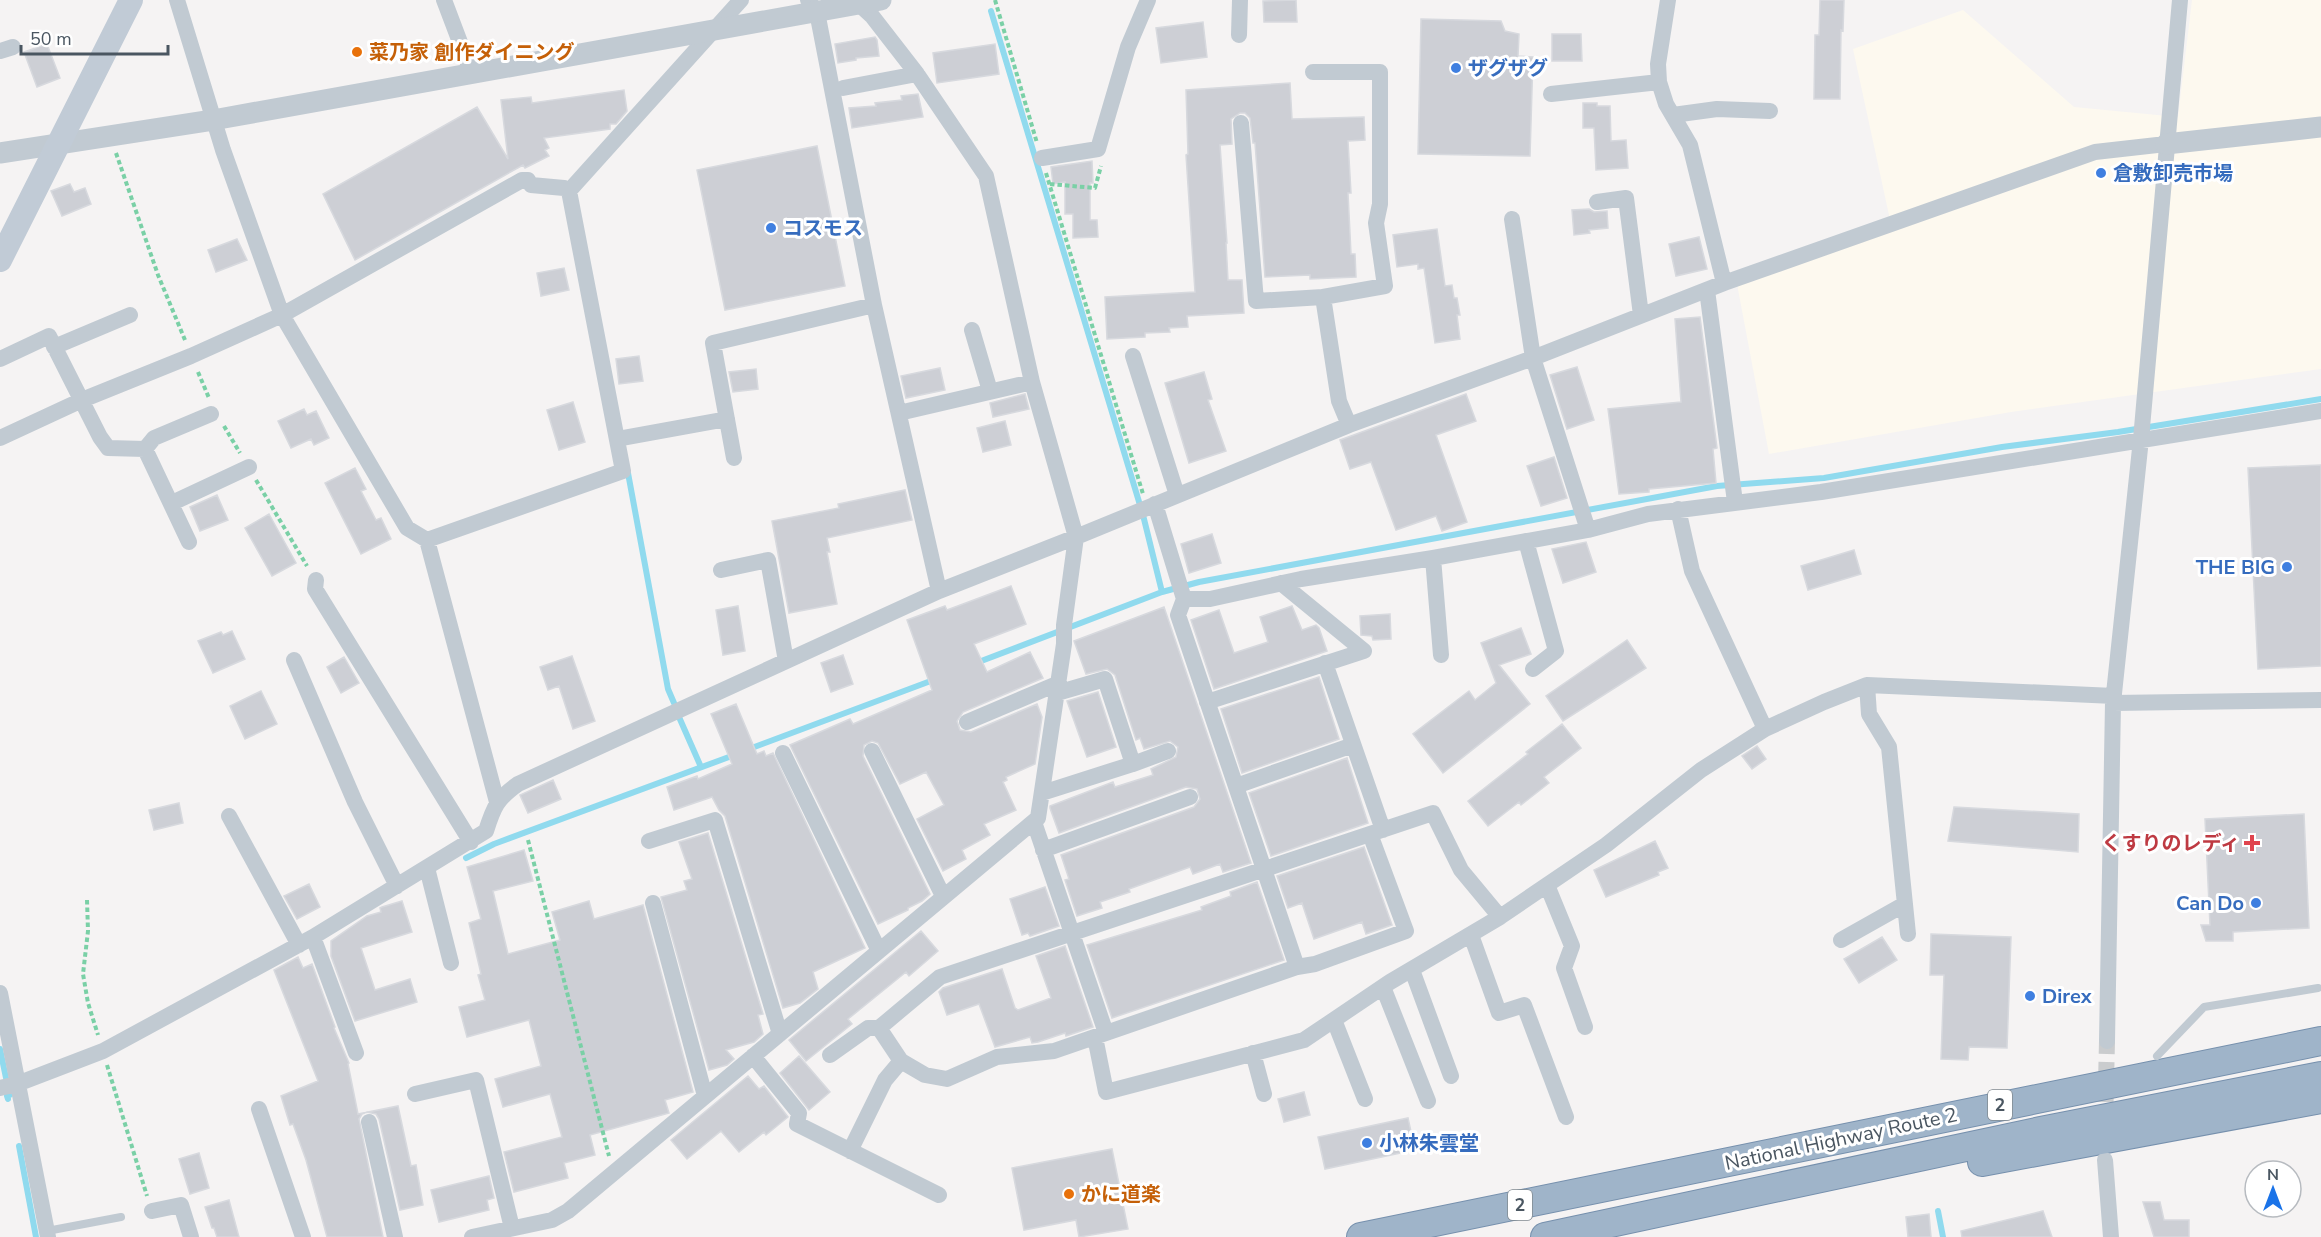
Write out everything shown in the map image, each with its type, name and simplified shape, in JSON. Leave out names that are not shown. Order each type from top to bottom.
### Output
[{"type":"highway","points":[[1680,1173],[1848,1126],[1987,1091],[2321,1022]]},
{"type":"highway","name":"National Highway Route 2","points":[[1361,1237],[2321,1041]]},
{"type":"highway","name":"National Highway Route 2","points":[[1545,1237],[1917,1157],[2321,1076]]},
{"type":"highway","points":[[1917,1157],[1966,1164],[2046,1152],[2321,1099]]},
{"type":"main road","points":[[0,260],[131,0]]},
{"type":"street","points":[[177,0],[213,120],[282,315],[408,528],[427,540],[497,802]]},
{"type":"street","points":[[444,0],[472,74]]},
{"type":"street","points":[[569,191],[741,0]]},
{"type":"street","points":[[0,153],[213,120],[472,74],[714,30],[813,6],[859,4],[881,0]]},
{"type":"street","points":[[1042,158],[1098,149],[1128,47],[1148,0]]},
{"type":"street","points":[[1239,35],[1240,0]]},
{"type":"street","points":[[1668,0],[1658,64],[1659,82],[1666,104],[1690,146],[1724,283]]},
{"type":"street","points":[[2107,1041],[2113,699],[2141,437],[2180,0]]},
{"type":"street","points":[[472,1237],[552,1220],[568,1211],[1038,818],[1058,688],[1076,537],[1032,382],[986,176],[917,74],[872,16],[859,4]]},
{"type":"street","points":[[813,6],[874,305],[939,591]]},
{"type":"street","points":[[1241,123],[1257,301],[1323,297],[1385,286],[1376,223],[1380,204],[1380,72],[1313,72]]},
{"type":"street","points":[[843,88],[917,74]]},
{"type":"street","points":[[1551,94],[1659,82]]},
{"type":"street","points":[[1673,115],[1717,109],[1770,111]]},
{"type":"street","points":[[0,1088],[104,1054],[306,941],[486,831],[493,807],[501,796],[518,784],[939,591],[1349,425],[1724,283],[2095,152],[2321,127]]},
{"type":"street","points":[[0,438],[82,400],[191,356],[282,315],[522,180],[528,180],[531,185],[564,188],[569,191],[623,471],[427,540]]},
{"type":"street","points":[[1597,202],[1626,198],[1641,315]]},
{"type":"street","points":[[1512,219],[1533,357],[1588,530]]},
{"type":"street","points":[[1707,290],[1735,502]]},
{"type":"street","points":[[1323,297],[1339,401],[1349,425]]},
{"type":"street","points":[[735,458],[713,343],[874,305]]},
{"type":"street","points":[[54,347],[129,315]]},
{"type":"street","points":[[972,330],[990,391]]},
{"type":"street","points":[[0,359],[49,336],[100,437],[108,448],[145,449]]},
{"type":"street","points":[[1133,356],[1177,495]]},
{"type":"street","points":[[898,413],[1032,382]]},
{"type":"street","points":[[1184,599],[1210,599],[1281,583],[1588,530],[1648,513],[1821,492],[2141,437],[2321,411]]},
{"type":"street","points":[[145,449],[154,438],[211,414]]},
{"type":"street","points":[[617,439],[727,419]]},
{"type":"street","points":[[145,449],[189,543]]},
{"type":"street","points":[[172,503],[249,467]]},
{"type":"street","points":[[1146,507],[1184,599],[1178,615],[1297,966]]},
{"type":"street","points":[[1678,509],[1692,572],[1765,729]]},
{"type":"street","points":[[1526,541],[1556,651],[1533,669]]},
{"type":"street","points":[[1433,558],[1441,654]]},
{"type":"street","points":[[721,570],[768,560],[786,661]]},
{"type":"street","points":[[316,580],[315,589],[471,842]]},
{"type":"street","points":[[1208,702],[1364,651],[1281,583]]},
{"type":"street","points":[[294,660],[355,802],[397,886]]},
{"type":"street","points":[[879,1028],[902,1061],[925,1075],[947,1079],[997,1057],[1054,1052],[1297,966],[1315,964],[1406,931],[1353,745],[1325,663]]},
{"type":"street","points":[[968,722],[1058,688],[1105,679],[1133,764]]},
{"type":"street","points":[[1867,685],[1869,714],[1889,747],[1908,934]]},
{"type":"street","points":[[1034,822],[1101,1035],[1106,1092],[1304,1040],[1383,987],[1500,917],[1606,845],[1701,770],[1765,729],[1867,685],[2113,699],[2321,700]]},
{"type":"street","points":[[1236,786],[1353,745]]},
{"type":"street","points":[[872,751],[944,897]]},
{"type":"street","points":[[1042,793],[1168,751]]},
{"type":"street","points":[[783,753],[879,951]]},
{"type":"street","points":[[1043,850],[1191,797]]},
{"type":"street","points":[[830,1055],[868,1028],[879,1028],[940,977],[1433,813],[1461,870],[1500,917]]},
{"type":"street","points":[[229,816],[306,941],[356,1053]]},
{"type":"street","points":[[649,841],[715,820],[780,1034]]},
{"type":"street","points":[[427,868],[451,963]]},
{"type":"street","points":[[1547,885],[1572,946],[1564,968],[1585,1027]]},
{"type":"street","points":[[653,903],[705,1096]]},
{"type":"street","points":[[1841,940],[1905,904]]},
{"type":"street","points":[[1471,935],[1499,1013],[1524,1005],[1566,1117]]},
{"type":"street","points":[[1412,970],[1452,1076]]},
{"type":"street","points":[[1383,987],[1428,1101]]},
{"type":"street","points":[[0,993],[47,1234]]},
{"type":"street","points":[[1334,1020],[1365,1099]]},
{"type":"street","points":[[1253,1053],[1264,1095]]},
{"type":"street","points":[[753,1056],[799,1113],[797,1124],[939,1195]]},
{"type":"street","points":[[850,1151],[885,1080],[902,1061]]},
{"type":"street","points":[[415,1094],[476,1080],[512,1228]]},
{"type":"street","points":[[259,1109],[303,1237]]},
{"type":"street","points":[[369,1122],[395,1237]]},
{"type":"street","points":[[2105,1160],[2111,1237]]},
{"type":"street","points":[[152,1211],[181,1205],[191,1237]]},
{"type":"lane","points":[[2157,1056],[2204,1006],[2318,988]]},
{"type":"lane","points":[[47,1234],[121,1217]]},
{"type":"path","points":[[995,0],[1146,507]]},
{"type":"path","points":[[528,840],[613,1173]]},
{"type":"path","points":[[87,900],[88,931],[83,974],[88,1003],[152,1211]]},
{"type":"shaded area","name":"倉敷卸売市場","points":[[2192,0],[2321,0],[2321,369],[2011,412],[1769,454],[1737,284],[1892,229],[1853,49],[1963,10],[2074,107],[2178,117]]},
{"type":"building","points":[[1296,0],[1297,22],[1264,22],[1263,1]]},
{"type":"building","points":[[1820,0],[1844,0],[1840,99],[1814,99],[1815,35],[1819,35]]},
{"type":"building","points":[[1421,19],[1501,21],[1505,31],[1519,34],[1518,56],[1533,57],[1530,156],[1418,154]]},
{"type":"building","points":[[1203,22],[1207,57],[1161,63],[1156,28]]},
{"type":"building","points":[[1552,34],[1581,34],[1582,61],[1552,61]]},
{"type":"building","points":[[875,37],[879,56],[856,58],[856,60],[838,63],[835,44]]},
{"type":"building","points":[[47,44],[60,78],[37,87],[24,52]]},
{"type":"building","points":[[995,44],[999,74],[937,83],[933,53]]},
{"type":"building","points":[[1290,83],[1292,119],[1364,117],[1365,140],[1348,141],[1351,254],[1355,254],[1356,277],[1310,279],[1310,275],[1265,277],[1255,143],[1253,143],[1250,118],[1245,113],[1240,113],[1231,119],[1232,144],[1220,145],[1228,280],[1242,280],[1244,313],[1187,316],[1188,327],[1169,328],[1170,332],[1145,333],[1145,337],[1107,339],[1105,297],[1195,292],[1186,155],[1188,154],[1186,90]]},
{"type":"building","points":[[624,90],[627,111],[616,124],[610,124],[610,129],[544,138],[549,148],[545,150],[549,156],[525,168],[523,165],[355,260],[323,194],[477,107],[508,159],[501,100],[531,97],[532,103]]},
{"type":"building","points":[[918,94],[923,117],[852,128],[849,108],[876,106],[875,103],[902,100],[901,96]]},
{"type":"building","points":[[1583,103],[1610,106],[1611,141],[1626,140],[1628,168],[1596,170],[1594,128],[1583,128]]},
{"type":"building","name":"コスモス","points":[[817,146],[845,286],[725,310],[697,170]]},
{"type":"building","points":[[1092,161],[1090,220],[1097,220],[1098,237],[1073,238],[1073,214],[1065,214],[1065,182],[1053,184],[1051,167]]},
{"type":"building","points":[[70,184],[74,192],[85,188],[91,204],[62,216],[51,191]]},
{"type":"building","points":[[1589,209],[1594,212],[1607,211],[1608,228],[1589,230],[1590,233],[1574,235],[1572,210]]},
{"type":"building","points":[[1437,229],[1445,286],[1452,285],[1454,298],[1457,298],[1460,339],[1435,343],[1424,268],[1418,269],[1418,264],[1397,267],[1393,235]]},
{"type":"building","points":[[1699,237],[1707,269],[1676,276],[1669,244]]},
{"type":"building","points":[[237,239],[247,260],[216,272],[208,250]]},
{"type":"building","points":[[564,268],[569,290],[541,296],[537,273]]},
{"type":"building","points":[[1700,317],[1717,448],[1713,449],[1716,483],[1619,494],[1608,409],[1681,402],[1675,319]]},
{"type":"building","points":[[639,356],[643,381],[619,384],[616,359]]},
{"type":"building","points":[[1577,367],[1594,420],[1567,429],[1550,375]]},
{"type":"building","points":[[940,368],[945,390],[906,398],[901,376]]},
{"type":"building","points":[[756,369],[758,389],[733,392],[729,372]]},
{"type":"building","points":[[1204,372],[1212,399],[1208,400],[1226,451],[1189,463],[1165,383]]},
{"type":"building","points":[[1025,394],[1029,409],[993,417],[990,403]]},
{"type":"building","points":[[1466,394],[1476,421],[1436,435],[1467,522],[1442,531],[1436,516],[1396,530],[1371,462],[1350,469],[1340,440]]},
{"type":"building","points":[[573,402],[585,442],[559,450],[547,410]]},
{"type":"building","points":[[304,409],[307,415],[316,411],[329,438],[314,445],[311,439],[291,448],[278,421]]},
{"type":"building","points":[[1005,421],[1011,445],[983,452],[977,428]]},
{"type":"building","points":[[1554,457],[1567,498],[1541,506],[1527,466]]},
{"type":"building","name":"THE BIG","points":[[2321,465],[2321,666],[2258,669],[2248,468]]},
{"type":"building","points":[[355,468],[366,489],[361,491],[376,520],[381,518],[391,539],[361,554],[325,483]]},
{"type":"building","points":[[905,490],[912,520],[827,538],[830,552],[827,552],[837,604],[789,613],[772,521],[839,508],[838,504]]},
{"type":"building","points":[[217,495],[228,520],[200,531],[190,507]]},
{"type":"building","points":[[269,514],[296,563],[272,576],[245,528]]},
{"type":"building","points":[[1212,534],[1221,563],[1189,573],[1181,544]]},
{"type":"building","points":[[1586,542],[1596,572],[1563,583],[1552,549]]},
{"type":"building","points":[[1854,550],[1861,574],[1808,590],[1801,566]]},
{"type":"building","points":[[1011,586],[1026,624],[974,644],[987,672],[1030,652],[1043,678],[963,712],[957,721],[960,730],[971,732],[1037,704],[1042,717],[1035,764],[1006,777],[1007,780],[1003,782],[1016,810],[984,824],[990,835],[962,850],[966,859],[943,871],[917,819],[944,805],[926,772],[900,784],[878,743],[872,741],[864,745],[863,756],[930,894],[908,910],[878,924],[790,745],[850,719],[853,724],[932,690],[907,620],[945,606],[947,610]]},
{"type":"building","points":[[738,606],[745,651],[723,655],[716,610]]},
{"type":"building","points":[[1292,606],[1302,630],[1316,625],[1319,628],[1327,651],[1214,689],[1191,620],[1219,610],[1234,653],[1268,642],[1260,617]]},
{"type":"building","points":[[1164,607],[1251,863],[1223,872],[1220,864],[1193,874],[1190,867],[1129,889],[1130,892],[1100,902],[1102,908],[1077,916],[1065,880],[1069,879],[1061,855],[1194,807],[1200,799],[1197,789],[1186,787],[1059,833],[1050,808],[1050,806],[1113,782],[1115,787],[1153,775],[1151,769],[1176,757],[1178,747],[1170,741],[1144,749],[1140,738],[1136,740],[1115,675],[1107,669],[1086,674],[1074,641]]},
{"type":"building","points":[[1390,614],[1391,639],[1373,640],[1372,636],[1361,635],[1360,616]]},
{"type":"building","points":[[1521,628],[1531,654],[1499,665],[1530,704],[1443,773],[1413,734],[1469,691],[1475,700],[1496,683],[1481,643]]},
{"type":"building","points":[[232,631],[245,659],[213,673],[198,641],[221,632],[223,635]]},
{"type":"building","points":[[1627,640],[1646,668],[1563,721],[1546,696]]},
{"type":"building","points":[[843,655],[853,684],[831,692],[821,663]]},
{"type":"building","points":[[572,656],[595,721],[573,729],[559,686],[548,690],[540,667]]},
{"type":"building","points":[[344,657],[359,683],[341,693],[327,667]]},
{"type":"building","points":[[1319,677],[1339,739],[1242,773],[1221,709]]},
{"type":"building","points":[[261,691],[277,724],[245,739],[230,706]]},
{"type":"building","points":[[1098,692],[1116,747],[1087,757],[1067,701]]},
{"type":"building","points":[[736,704],[757,754],[764,751],[766,756],[773,753],[865,948],[813,972],[818,989],[800,1003],[783,1008],[725,816],[712,797],[674,810],[667,787],[697,776],[698,779],[732,764],[711,714]]},
{"type":"building","points":[[1562,724],[1581,748],[1544,777],[1549,783],[1521,805],[1519,802],[1488,826],[1468,801]]},
{"type":"building","points":[[1757,746],[1766,759],[1752,769],[1742,756]]},
{"type":"building","points":[[1347,758],[1368,823],[1271,856],[1249,793]]},
{"type":"building","points":[[553,780],[561,799],[528,813],[520,795]]},
{"type":"building","points":[[179,803],[183,823],[154,830],[149,810]]},
{"type":"building","points":[[1954,807],[2079,814],[2078,852],[1948,841]]},
{"type":"building","points":[[2304,814],[2309,928],[2233,932],[2233,941],[2206,941],[2201,925],[2210,925],[2205,819]]},
{"type":"building","points":[[708,833],[763,1014],[758,1015],[763,1034],[754,1042],[726,1050],[734,1059],[727,1065],[709,1070],[661,897],[687,890],[684,881],[692,879],[679,842]]},
{"type":"building","points":[[1655,841],[1668,868],[1658,872],[1659,875],[1606,897],[1594,870]]},
{"type":"building","points":[[1364,847],[1392,925],[1366,934],[1362,922],[1314,939],[1302,903],[1288,908],[1277,876]]},
{"type":"building","points":[[524,850],[533,881],[493,891],[508,954],[560,940],[552,912],[589,901],[594,919],[643,905],[693,1092],[665,1100],[669,1113],[590,1135],[595,1155],[564,1163],[568,1178],[514,1192],[504,1152],[562,1137],[550,1094],[503,1107],[495,1079],[541,1066],[529,1020],[467,1037],[459,1007],[485,1000],[469,923],[481,919],[467,867]]},
{"type":"building","points":[[1257,882],[1284,960],[1112,1018],[1087,945],[1202,910],[1201,907],[1231,896],[1230,892]]},
{"type":"building","points":[[309,884],[320,907],[297,919],[284,896]]},
{"type":"building","points":[[1045,887],[1059,926],[1030,936],[1028,933],[1022,935],[1010,899]]},
{"type":"building","points":[[402,901],[412,932],[361,948],[375,990],[410,979],[417,1002],[355,1021],[331,956],[331,941],[367,916],[381,912],[380,908]]},
{"type":"building","points":[[921,931],[938,951],[909,976],[906,972],[848,1019],[852,1024],[806,1061],[789,1040]]},
{"type":"building","points":[[1931,934],[2011,937],[2007,1048],[1969,1047],[1968,1060],[1941,1059],[1944,975],[1930,975]]},
{"type":"building","points":[[1882,937],[1897,960],[1859,983],[1844,959]]},
{"type":"building","points":[[1065,946],[1093,1027],[1038,1042],[1032,1043],[1030,1037],[995,1047],[979,1004],[947,1015],[939,992],[943,988],[1002,969],[1015,1008],[1018,1010],[1051,998],[1036,956]]},
{"type":"building","points":[[298,957],[303,968],[312,964],[349,1063],[358,1114],[366,1112],[359,1119],[383,1237],[327,1237],[306,1160],[293,1124],[290,1125],[281,1096],[318,1081],[274,970]]},
{"type":"building","points":[[799,1056],[830,1092],[809,1110],[780,1073]]},
{"type":"building","points":[[748,1076],[759,1089],[764,1086],[788,1117],[766,1135],[764,1132],[739,1152],[721,1131],[687,1159],[671,1140]]},
{"type":"building","points":[[1304,1092],[1310,1115],[1284,1122],[1278,1099]]},
{"type":"building","points":[[398,1106],[411,1166],[416,1165],[423,1205],[400,1210],[379,1119],[376,1114],[367,1112]]},
{"type":"building","name":"小林朱雲堂","points":[[1408,1118],[1415,1150],[1325,1169],[1318,1137]]},
{"type":"building","name":"かに道楽","points":[[1112,1149],[1128,1229],[1079,1237],[1076,1220],[1024,1230],[1012,1168]]},
{"type":"building","points":[[199,1153],[209,1188],[190,1194],[179,1159]]},
{"type":"building","points":[[489,1176],[494,1198],[487,1200],[489,1210],[439,1222],[431,1190]]},
{"type":"building","points":[[229,1200],[239,1237],[217,1237],[205,1207]]},
{"type":"building","points":[[2143,1202],[2160,1202],[2164,1220],[2189,1220],[2189,1237],[2154,1237]]},
{"type":"building","points":[[2043,1211],[2052,1237],[1962,1237],[1961,1231]]},
{"type":"building","points":[[1929,1214],[1931,1237],[1908,1237],[1906,1217]]},
{"type":"waterway","points":[[991,11],[1143,515],[1162,592]]},
{"type":"waterway","points":[[976,663],[1162,592],[1199,582],[1717,486],[1824,478],[2002,447],[2118,432],[2321,399]]},
{"type":"waterway","points":[[628,473],[668,689],[674,703]]},
{"type":"waterway","points":[[749,749],[936,679]]},
{"type":"waterway","points":[[679,717],[701,767]]},
{"type":"waterway","points":[[466,858],[494,844],[737,754]]},
{"type":"waterway","points":[[0,1049],[6,1078]]},
{"type":"waterway","points":[[8,1099],[7,1096],[10,1095]]},
{"type":"waterway","points":[[19,1146],[36,1237]]},
{"type":"waterway","points":[[1938,1211],[1943,1237]]},
{"type":"tunnel","points":[[2105,1126],[2107,1041]]},
{"type":"place","name":"菜乃家 創作ダイニング","points":[[357,52]]},
{"type":"place","name":"ザグザグ","points":[[1456,68]]},
{"type":"place","name":"倉敷卸売市場","points":[[2101,173]]},
{"type":"place","name":"コスモス","points":[[771,228]]},
{"type":"place","name":"THE BIG","points":[[2287,567]]},
{"type":"place","name":"くすりのレディ","points":[[2252,843]]},
{"type":"place","name":"Can Do","points":[[2256,903]]},
{"type":"place","name":"Direx","points":[[2030,996]]},
{"type":"place","name":"小林朱雲堂","points":[[1367,1143]]},
{"type":"place","name":"かに道楽","points":[[1069,1194]]}]
